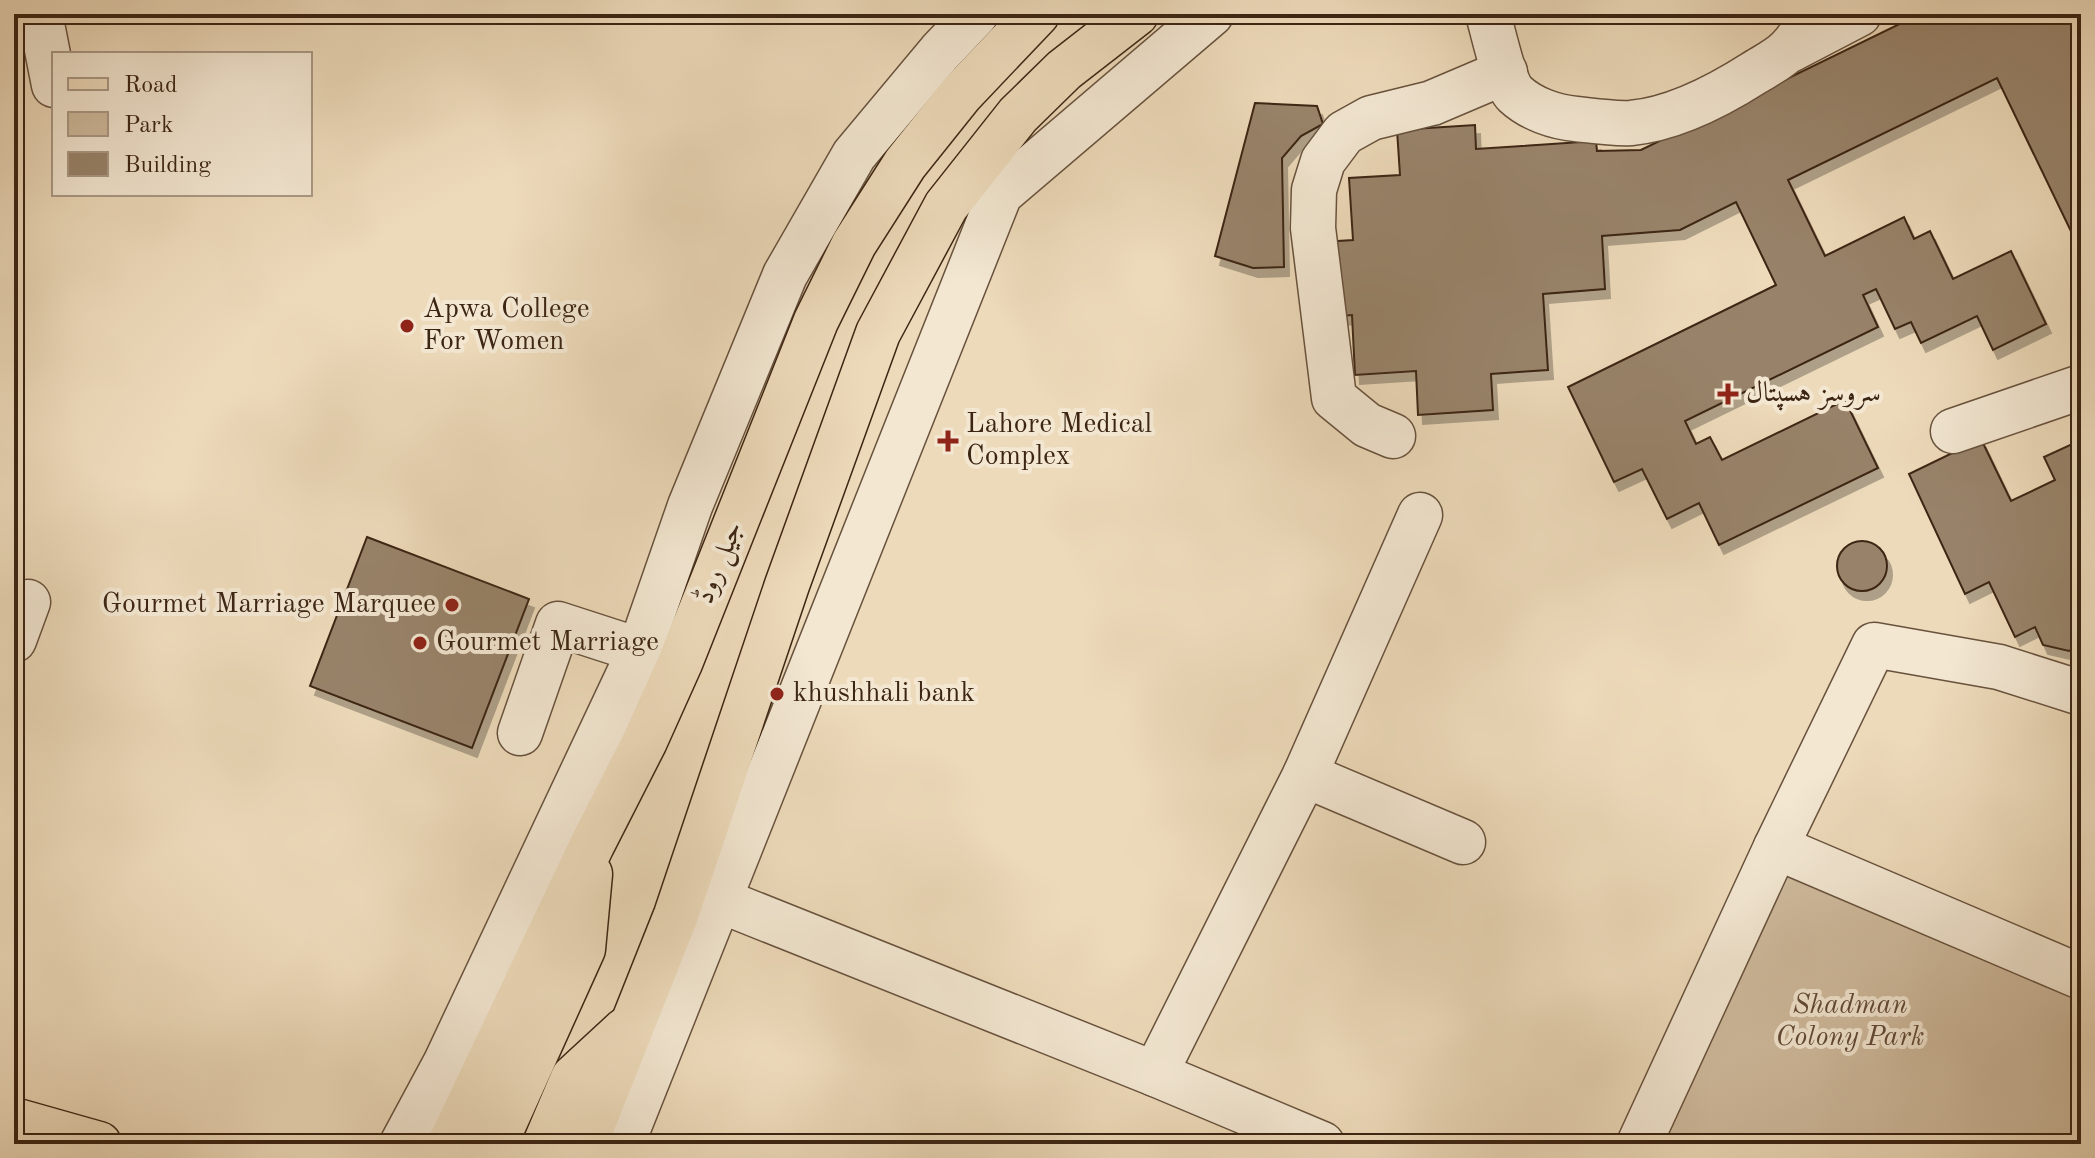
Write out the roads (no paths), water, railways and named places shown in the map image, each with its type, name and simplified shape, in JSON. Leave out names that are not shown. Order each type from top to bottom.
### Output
[{"type":"main road","name":"جیل روڈ","points":[[450,1144],[592,845],[645,741],[660,656],[854,244],[905,164],[961,94],[1037,14]]},
{"type":"main road","points":[[585,1144],[676,915],[787,585],[878,333],[946,206],[1018,115],[1064,70],[1136,14]]},
{"type":"main road","points":[[495,1144],[583,949],[592,845]]},
{"type":"main road","points":[[545,1144],[573,1078],[632,1023]]},
{"type":"main road","points":[[14,1120],[99,1144]]},
{"type":"street","points":[[40,14],[52,75]]},
{"type":"street","points":[[402,1144],[660,656],[690,506],[785,275],[854,155],[976,14]]},
{"type":"street","points":[[622,1144],[1000,194],[1211,14]]},
{"type":"street","points":[[1488,14],[1513,93],[1536,108],[1559,117],[1631,123],[1691,107],[1738,84],[1787,52],[1859,14]]},
{"type":"street","points":[[1787,52],[1805,30],[1812,14]]},
{"type":"street","points":[[1393,436],[1367,425],[1334,398],[1313,228],[1314,190],[1323,161],[1344,133],[1371,118],[1432,103],[1505,72]]},
{"type":"street","points":[[1953,431],[2081,387]]},
{"type":"street","points":[[1155,1074],[1305,775],[1420,515]]},
{"type":"street","points":[[520,733],[558,624],[660,656]]},
{"type":"street","points":[[1639,1144],[1776,847],[1874,645],[1999,667],[2081,693]]},
{"type":"street","points":[[1305,775],[1463,842]]},
{"type":"street","points":[[1776,847],[2081,977]]},
{"type":"street","points":[[719,900],[1322,1144]]},
{"type":"place","name":"Apwa College For Women","points":[[407,326]]},
{"type":"place","name":"سروسز ہسپتال","points":[[1728,394]]},
{"type":"place","name":"Lahore Medical Complex","points":[[948,441]]},
{"type":"place","name":"Gourmet Marriage Marquee","points":[[452,605]]},
{"type":"place","name":"Gourmet Marriage","points":[[420,643]]},
{"type":"place","name":"khushhali bank","points":[[777,694]]},
{"type":"park label","name":"Shadman Colony Park","points":[[1850,1022]]}]
